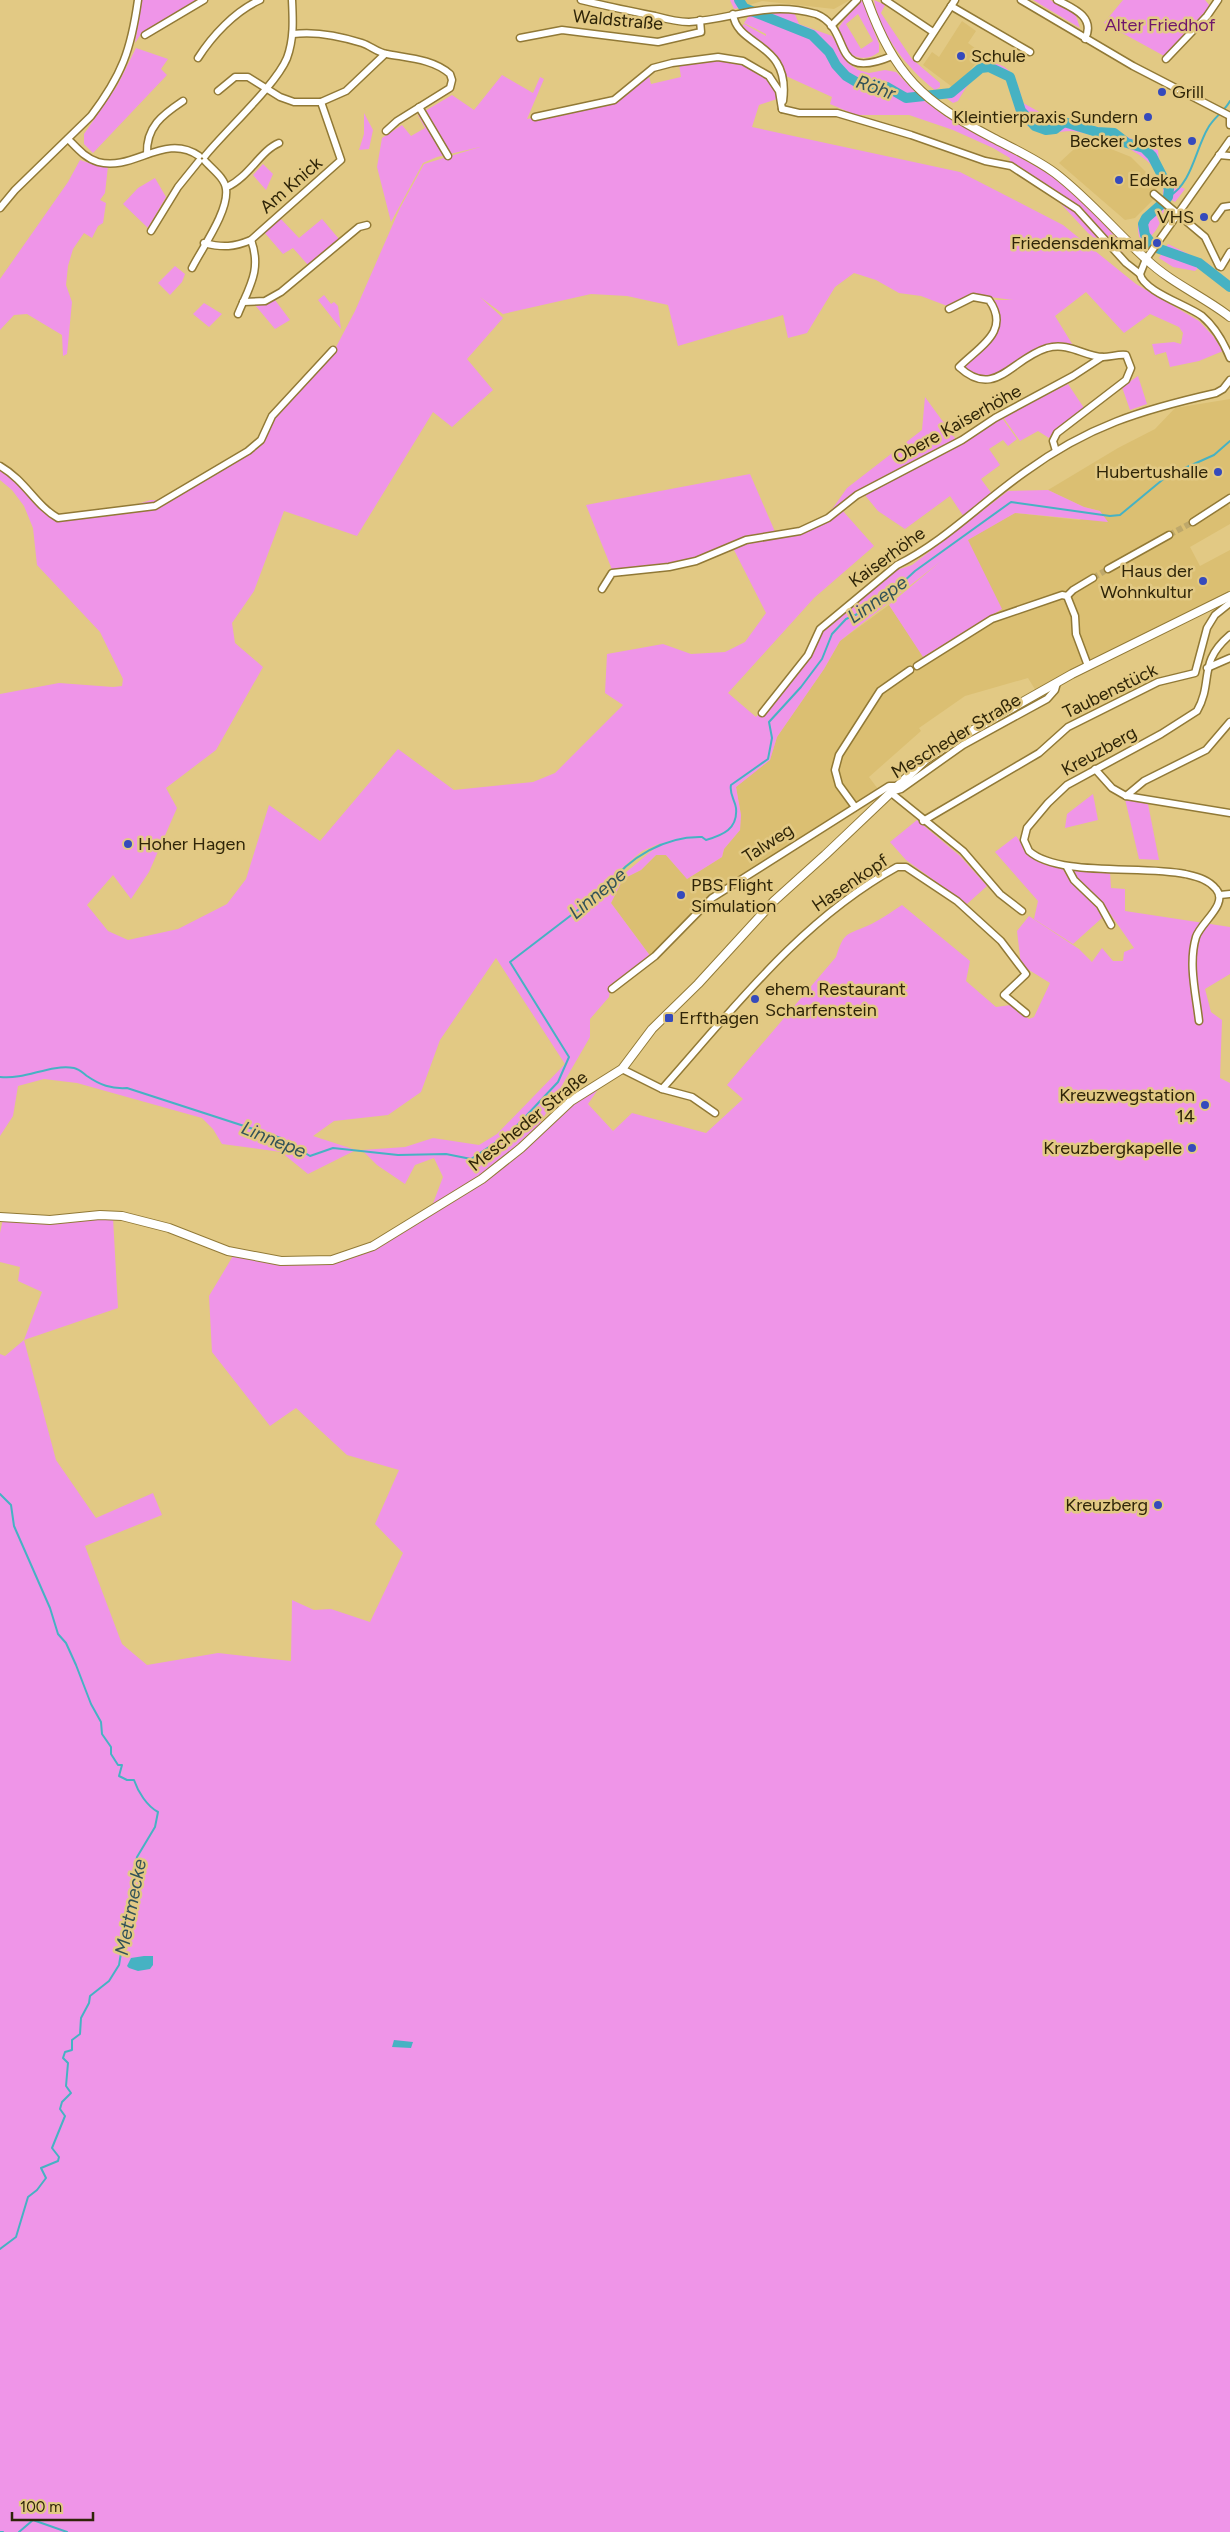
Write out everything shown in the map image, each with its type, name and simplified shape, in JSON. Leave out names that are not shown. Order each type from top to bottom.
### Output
[{"type":"main road","points":[[867,0],[881,38],[892,56],[915,85],[936,104],[970,126],[1045,166],[1075,188],[1159,271],[1230,317]]},
{"type":"main road","name":"Mescheder Straße","points":[[0,1217],[50,1220],[114,1215],[164,1226],[228,1251],[252,1257],[309,1262],[341,1258],[384,1240],[482,1179],[521,1148],[571,1101],[622,1070],[652,1029],[698,984],[774,901],[825,856],[916,768],[942,749],[1088,666],[1230,596]]},
{"type":"street","points":[[0,208],[15,190],[91,116],[116,78],[132,38],[138,0]]},
{"type":"street","points":[[145,35],[204,0]]},
{"type":"street","points":[[198,58],[208,42],[240,12],[260,0]]},
{"type":"street","points":[[151,231],[178,187],[266,89],[286,59],[293,34],[292,0]]},
{"type":"street","points":[[581,0],[680,21],[700,20],[768,6],[808,11],[820,16],[831,26],[844,52],[854,62],[867,65],[892,56]]},
{"type":"street","points":[[831,26],[857,0]]},
{"type":"street","points":[[885,0],[934,32]]},
{"type":"street","points":[[1022,0],[1085,39],[1229,116],[1230,125]]},
{"type":"street","points":[[1057,0],[1083,14],[1088,29],[1085,39]]},
{"type":"street","points":[[1166,59],[1207,16],[1218,0]]},
{"type":"street","points":[[917,58],[953,3],[1030,52]]},
{"type":"street","points":[[736,13],[734,23],[762,46],[782,72],[785,84],[782,110]]},
{"type":"street","name":"Waldstraße","points":[[520,38],[562,30],[658,42],[701,32],[700,20]]},
{"type":"street","points":[[293,34],[324,34],[364,44],[385,54],[406,56],[430,63],[450,74],[452,80],[450,88],[396,121],[386,131]]},
{"type":"street","points":[[218,91],[235,77],[248,77],[280,97],[294,102],[321,102],[346,91],[385,54]]},
{"type":"street","points":[[535,117],[614,100],[653,68],[718,56],[752,65],[769,76],[779,91],[782,110]]},
{"type":"street","points":[[147,154],[148,140],[152,129],[160,118],[183,101]]},
{"type":"street","name":"Am Knick","points":[[204,243],[220,247],[235,246],[251,240],[341,160],[321,102]]},
{"type":"street","points":[[419,107],[448,156]]},
{"type":"street","points":[[782,110],[799,113],[838,113],[911,135],[985,161],[1011,166],[1077,209],[1126,263],[1140,274],[1146,285],[1202,317],[1217,334],[1230,358]]},
{"type":"street","points":[[68,139],[86,156],[102,163],[115,162],[178,147],[191,150],[218,174],[226,187],[222,213],[192,268]]},
{"type":"street","points":[[1140,274],[1146,259],[1230,140]]},
{"type":"street","points":[[226,187],[248,173],[273,146],[279,143]]},
{"type":"street","points":[[1219,155],[1230,156]]},
{"type":"street","points":[[1156,196],[1205,236],[1220,266],[1230,252]]},
{"type":"street","points":[[1215,218],[1223,207],[1230,206]]},
{"type":"street","points":[[243,302],[265,301],[281,292],[359,227],[367,225]]},
{"type":"street","points":[[238,314],[256,270],[256,253],[251,240]]},
{"type":"street","name":"Obere Kaiserhöhe","points":[[949,309],[973,297],[989,300],[997,312],[998,323],[994,331],[959,367],[970,376],[983,381],[994,379],[1027,357],[1047,348],[1074,348],[1102,357],[1126,355],[1131,362],[1130,373],[1126,380],[1057,433],[1054,441],[1056,451]]},
{"type":"street","points":[[0,466],[21,480],[48,512],[58,518],[155,506],[248,451],[261,440],[272,416],[333,350]]},
{"type":"street","name":"Obere Kaiserhöhe","points":[[602,589],[612,573],[655,570],[688,563],[746,540],[800,530],[828,518],[857,495],[935,454],[1102,357]]},
{"type":"street","name":"Kaiserhöhe","points":[[762,713],[808,655],[820,629],[860,594],[1056,451],[1097,428],[1138,412],[1220,391],[1230,380]]},
{"type":"street","points":[[1193,522],[1229,500]]},
{"type":"street","points":[[1108,569],[1169,535]]},
{"type":"street","points":[[1067,596],[1072,590],[1093,578]]},
{"type":"street","points":[[917,666],[992,619],[1062,595],[1067,596]]},
{"type":"street","points":[[1067,596],[1076,616],[1076,634],[1088,666]]},
{"type":"street","name":"Taubenstück","points":[[923,821],[1039,753],[1068,727],[1158,682],[1195,674],[1207,628],[1215,615],[1230,603]]},
{"type":"street","name":"Kreuzberg","points":[[1220,895],[1207,881],[1172,871],[1067,867],[1046,862],[1032,854],[1026,846],[1025,834],[1031,822],[1063,789],[1095,769],[1193,715],[1201,702],[1207,668],[1215,649],[1230,635]]},
{"type":"street","points":[[1207,668],[1230,658]]},
{"type":"street","points":[[855,807],[839,785],[835,770],[839,754],[880,691],[910,670]]},
{"type":"street","name":"Mescheder Straße","points":[[890,792],[901,789],[963,745],[1047,699],[1055,690],[1057,683]]},
{"type":"street","points":[[1126,796],[1144,781],[1206,750],[1230,722]]},
{"type":"street","points":[[1095,769],[1112,788],[1126,796],[1230,813]]},
{"type":"street","name":"Talweg","points":[[612,990],[655,956],[712,898],[889,786],[897,786]]},
{"type":"street","points":[[890,792],[963,852],[1000,894],[1022,911]]},
{"type":"street","name":"Hasenkopf","points":[[662,1089],[762,976],[801,937],[824,917],[897,867],[906,867],[957,901],[1001,941],[1026,974],[1004,995],[1026,1013]]},
{"type":"street","points":[[1067,867],[1074,880],[1102,907],[1111,925]]},
{"type":"street","points":[[1199,1021],[1192,958],[1199,930],[1219,904],[1220,895],[1230,894]]},
{"type":"street","points":[[622,1070],[662,1089],[692,1097],[715,1113]]},
{"type":"shaded area","points":[[741,0],[850,0],[834,9],[762,1],[746,6]]},
{"type":"shaded area","name":"Schule","points":[[962,21],[976,31],[968,43],[983,54],[955,89],[923,65],[932,52],[939,57]]},
{"type":"shaded area","points":[[1080,146],[1111,149],[1131,157],[1157,183],[1156,197],[1135,218],[1125,220],[1059,163]]},
{"type":"shaded area","points":[[1230,399],[1230,494],[1226,499],[1230,509],[1230,524],[1190,547],[1200,566],[1230,550],[1230,591],[1036,691],[1028,678],[965,696],[919,728],[921,731],[869,777],[878,789],[712,899],[651,957],[611,903],[623,879],[641,870],[656,855],[666,855],[687,879],[722,857],[724,849],[740,830],[741,815],[736,787],[770,760],[777,737],[824,669],[840,641],[889,605],[923,656],[967,540],[1015,513],[1079,520],[1100,511],[1084,507],[1048,490],[1118,448],[1155,429],[1175,408]]},
{"type":"green space","points":[[142,0],[198,0],[141,34],[135,43]]},
{"type":"green space","points":[[730,0],[741,0],[746,6],[734,9]]},
{"type":"green space","points":[[862,0],[879,44],[879,52],[866,58],[853,55],[847,51],[838,32],[844,20]],"holes":[[[858,14],[873,41],[861,49],[846,24]]]},
{"type":"green space","points":[[874,0],[885,5],[881,13],[912,59],[940,83],[940,87],[935,90],[905,62],[882,26]]},
{"type":"green space","points":[[1033,0],[1050,0],[1075,13],[1080,28]]},
{"type":"green space","name":"Alter Friedhof","points":[[1123,0],[1205,0],[1210,6],[1166,57],[1104,23]]},
{"type":"green space","points":[[766,9],[794,12],[799,24],[832,36],[848,63],[858,70],[869,73],[885,70],[896,72],[923,100],[945,116],[1052,175],[1084,202],[1124,246],[1120,259],[1088,233],[1036,177],[1009,163],[1010,158],[993,148],[953,130],[909,115],[856,115],[830,104],[832,97],[786,76],[775,57],[740,28],[744,24],[766,36],[766,34],[744,23],[750,14]]},
{"type":"green space","points":[[136,48],[168,59],[161,69],[167,75],[93,153],[84,144],[84,134],[117,86]]},
{"type":"green space","points":[[715,59],[745,65],[763,74],[770,81],[777,99],[759,105],[752,127],[960,172],[1063,225],[1136,284],[1199,321],[1213,336],[1223,351],[1199,361],[1170,367],[1166,352],[1155,355],[1152,344],[1174,342],[1181,344],[1183,333],[1179,327],[1150,314],[1124,333],[1086,292],[1055,316],[1074,347],[1059,344],[994,376],[983,379],[961,367],[999,325],[999,314],[991,300],[1013,300],[974,295],[950,307],[921,296],[899,293],[876,280],[854,273],[835,287],[807,333],[788,338],[783,315],[678,346],[668,305],[627,296],[591,294],[503,314],[480,297],[503,318],[467,359],[493,390],[452,427],[433,412],[357,536],[284,511],[254,591],[232,623],[235,643],[263,667],[216,750],[166,788],[177,808],[149,872],[131,899],[113,875],[87,905],[108,931],[128,940],[178,929],[227,904],[246,879],[269,805],[320,841],[398,749],[454,790],[533,782],[555,773],[623,705],[605,693],[607,654],[663,644],[691,654],[725,652],[745,642],[766,613],[733,548],[745,542],[800,532],[842,510],[874,546],[814,598],[728,693],[756,717],[810,657],[822,631],[897,570],[912,565],[1008,491],[1048,490],[1084,507],[1100,511],[1108,522],[1015,513],[968,540],[1002,609],[923,657],[889,605],[941,561],[840,641],[824,669],[777,737],[770,760],[736,787],[741,815],[740,830],[724,849],[722,857],[687,879],[666,855],[656,855],[641,870],[623,879],[611,903],[651,957],[610,990],[609,997],[590,1019],[590,1037],[538,1127],[488,1170],[432,1206],[443,1177],[434,1158],[415,1165],[405,1184],[377,1165],[362,1150],[405,1147],[433,1138],[479,1145],[497,1134],[565,1064],[496,958],[440,1040],[421,1092],[388,1115],[334,1121],[313,1136],[356,1150],[308,1174],[281,1152],[222,1144],[213,1129],[202,1118],[77,1083],[44,1079],[18,1086],[13,1116],[0,1136],[0,694],[59,683],[122,686],[123,679],[100,632],[37,565],[33,528],[24,506],[12,490],[0,480],[0,469],[8,473],[57,519],[125,508],[151,500],[170,501],[250,452],[274,417],[335,349],[355,311],[400,208],[424,164],[480,147],[437,157],[423,163],[391,222],[377,167],[382,138],[402,125],[411,136],[425,128],[418,115],[452,95],[474,110],[502,75],[533,93],[540,77],[544,79],[527,119],[614,102],[648,73],[651,84],[681,77],[679,64]],"holes":[[[661,843],[594,899],[586,901],[642,851]]]},
{"type":"green space","points":[[988,62],[1009,70],[1019,88],[1023,103],[1054,120],[1109,129],[1158,150],[1161,170],[1164,175],[1177,186],[1185,189],[1175,202],[1163,194],[1161,181],[1155,169],[1144,158],[1115,142],[1071,131],[1045,133],[1028,126],[1019,118],[1016,112],[1009,83],[1005,77],[993,70],[982,72],[972,80],[958,101],[953,103],[942,95],[957,89],[975,70]]},
{"type":"green space","points":[[364,113],[373,130],[369,149],[359,150],[364,134]]},
{"type":"green space","points":[[80,160],[95,165],[108,166],[105,193],[100,200],[106,203],[103,223],[98,226],[92,238],[84,233],[73,249],[68,266],[66,285],[72,302],[67,354],[63,356],[62,335],[27,314],[14,315],[0,330],[0,279],[68,182]]},
{"type":"green space","points":[[263,164],[273,174],[266,190],[253,175]]},
{"type":"green space","points":[[155,178],[166,197],[148,228],[123,204],[138,188]]},
{"type":"green space","points":[[1157,202],[1164,208],[1162,218],[1154,233],[1141,242],[1138,229],[1140,219]]},
{"type":"green space","points":[[280,218],[299,238],[322,219],[339,239],[308,265],[293,248],[283,254],[264,232]]},
{"type":"green space","points":[[1168,244],[1209,264],[1216,272],[1213,279],[1199,267],[1195,271],[1173,267],[1159,258]]},
{"type":"green space","points":[[175,266],[185,274],[182,282],[170,295],[158,283]]},
{"type":"green space","points":[[324,295],[331,304],[334,302],[338,306],[341,329],[318,300]]},
{"type":"green space","points":[[275,300],[290,320],[275,329],[255,305]]},
{"type":"green space","points":[[204,303],[222,314],[209,327],[193,314]]},
{"type":"green space","points":[[1138,376],[1147,404],[1130,410],[1122,387]]},
{"type":"green space","points":[[1068,384],[1084,408],[1055,430],[1049,438],[1038,431],[1020,441],[1003,417]]},
{"type":"green space","points":[[925,397],[957,441],[828,515],[847,488],[922,430]]},
{"type":"green space","points":[[1002,418],[1017,439],[1008,446],[1003,440],[989,449],[1000,465],[981,479],[992,494],[964,517],[950,496],[905,529],[878,511],[864,494],[955,447]]},
{"type":"green space","points":[[750,474],[776,534],[683,563],[613,572],[586,505]]},
{"type":"green space","points":[[1093,794],[1098,820],[1065,828],[1067,814]]},
{"type":"green space","points":[[1125,799],[1148,804],[1159,860],[1139,859]]},
{"type":"green space","points":[[917,820],[960,856],[987,886],[967,904],[906,860],[890,842]]},
{"type":"green space","points":[[1016,836],[1034,859],[1063,869],[1103,917],[1073,944],[1034,919],[1038,901],[995,852]]},
{"type":"green space","points":[[1075,870],[1110,872],[1111,888],[1125,889],[1125,911],[1230,927],[1230,974],[1205,989],[1211,1012],[1222,1020],[1220,1078],[1230,1083],[1230,2532],[0,2532],[0,1354],[5,1356],[24,1340],[56,1460],[96,1518],[153,1493],[162,1515],[85,1546],[122,1644],[147,1665],[218,1653],[291,1661],[292,1600],[314,1610],[331,1609],[370,1622],[403,1553],[375,1524],[399,1470],[347,1455],[296,1408],[270,1426],[212,1352],[209,1296],[233,1256],[274,1262],[334,1262],[359,1255],[382,1245],[464,1194],[569,1106],[601,1085],[588,1104],[613,1131],[632,1113],[706,1133],[743,1099],[727,1085],[836,957],[844,939],[850,933],[876,922],[902,905],[970,961],[966,981],[996,1007],[1011,1005],[1029,1019],[1034,1017],[1050,983],[1021,965],[1017,931],[1029,916],[1079,949],[1092,962],[1102,948],[1113,961],[1123,961],[1124,952],[1134,948],[1102,902],[1074,877],[1072,873]]},
{"type":"green space","points":[[113,1218],[118,1308],[24,1340],[42,1292],[18,1281],[20,1267],[0,1262],[0,1233],[3,1219]]},
{"type":"water","points":[[153,1956],[153,1965],[150,1969],[138,1971],[127,1966],[131,1958]]},
{"type":"water","points":[[394,2040],[413,2042],[411,2048],[392,2047]]},
{"type":"waterway","name":"Röhr","points":[[739,0],[744,8],[812,35],[829,52],[836,65],[846,76],[858,83],[887,87],[906,98],[951,93],[981,68],[989,67],[1010,77],[1021,111],[1035,126],[1046,130],[1055,129],[1064,122],[1097,132],[1114,133],[1127,143],[1144,148],[1152,156],[1169,189],[1168,197],[1146,218],[1143,224],[1145,235],[1154,247],[1199,263],[1230,287]]},
{"type":"waterway","points":[[1168,197],[1183,184],[1208,128],[1230,101]]},
{"type":"waterway","name":"Linnepe","points":[[0,1077],[19,1076],[56,1068],[74,1068],[106,1086],[127,1088],[281,1138],[310,1156],[333,1148],[398,1155],[446,1154],[471,1159],[510,1133],[558,1082],[569,1057],[510,962],[608,887],[626,866],[649,850],[675,840],[702,837],[706,840],[718,836],[732,826],[735,821],[736,808],[731,785],[768,759],[772,738],[769,722],[801,687],[822,659],[832,634],[846,619],[862,612],[873,601],[901,584],[915,571],[1011,502],[1110,516],[1120,515],[1167,476],[1214,455],[1230,441]]},
{"type":"waterway","name":"Mettmecke","points":[[0,1494],[11,1505],[14,1526],[50,1608],[58,1634],[66,1643],[76,1665],[91,1704],[101,1722],[102,1734],[111,1747],[111,1754],[118,1765],[122,1765],[119,1776],[127,1780],[134,1780],[143,1798],[158,1812],[155,1827],[137,1857],[119,1965],[109,1981],[90,1996],[89,2003],[81,2018],[80,2034],[72,2040],[72,2050],[65,2052],[63,2058],[68,2063],[66,2086],[71,2093],[62,2102],[60,2109],[65,2116],[52,2148],[59,2157],[58,2161],[41,2168],[46,2178],[37,2190],[28,2197],[16,2237],[0,2249]]},
{"type":"waterway","points":[[19,2532],[33,2520],[67,2532]]},
{"type":"tunnel","points":[[1169,535],[1193,522]]},
{"type":"tunnel","points":[[1093,578],[1108,569]]},
{"type":"place","name":"Schule","points":[[961,56]]},
{"type":"place","name":"Grill","points":[[1162,92]]},
{"type":"place","name":"Kleintierpraxis Sundern","points":[[1148,117]]},
{"type":"place","name":"Becker Jostes","points":[[1192,141]]},
{"type":"place","name":"Edeka","points":[[1119,180]]},
{"type":"place","name":"VHS","points":[[1204,217]]},
{"type":"place","name":"Friedensdenkmal","points":[[1157,243]]},
{"type":"place","name":"Hubertushalle","points":[[1218,472]]},
{"type":"place","name":"Haus der Wohnkultur","points":[[1203,581]]},
{"type":"place","name":"Hoher Hagen","points":[[128,844]]},
{"type":"place","name":"PBS Flight Simulation","points":[[681,895]]},
{"type":"place","name":"ehem. Restaurant Scharfenstein","points":[[755,999]]},
{"type":"place","name":"Erfthagen","points":[[669,1018]]},
{"type":"place","name":"Kreuzwegstation 14","points":[[1205,1105]]},
{"type":"place","name":"Kreuzbergkapelle","points":[[1192,1148]]},
{"type":"place","name":"Kreuzberg","points":[[1158,1505]]}]
